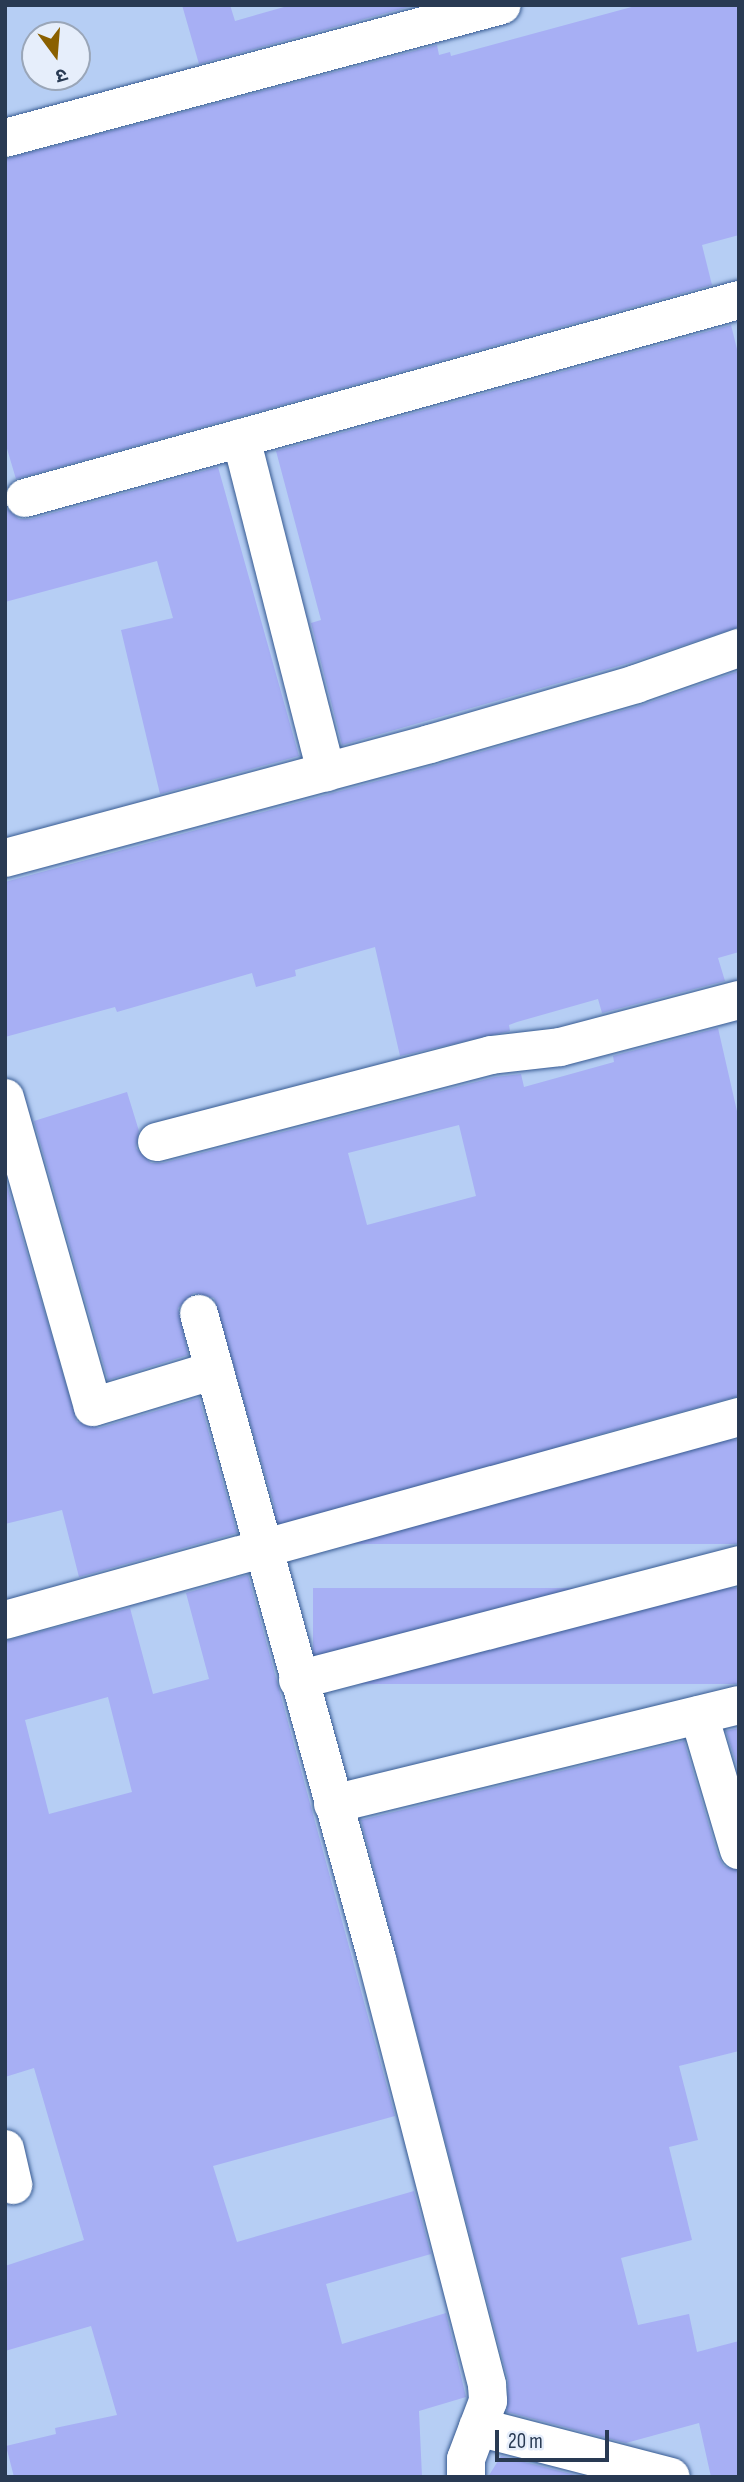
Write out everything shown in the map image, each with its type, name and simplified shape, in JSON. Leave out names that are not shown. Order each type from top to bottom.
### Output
[{"type":"street","points":[[5,138],[502,5]]},
{"type":"street","points":[[25,498],[739,300]]},
{"type":"street","points":[[241,438],[326,772]]},
{"type":"street","points":[[5,858],[326,772],[636,684],[739,648]]},
{"type":"street","points":[[158,1142],[491,1055],[560,1047],[739,1000]]},
{"type":"street","points":[[5,1098],[93,1407],[215,1370]]},
{"type":"street","points":[[199,1314],[333,1804],[487,2385],[488,2401],[466,2459],[466,2477]]},
{"type":"street","points":[[5,1620],[739,1417]]},
{"type":"street","points":[[298,1680],[739,1565]]},
{"type":"street","points":[[333,1804],[739,1705]]},
{"type":"street","points":[[699,1715],[739,1850]]},
{"type":"street","points":[[478,2427],[671,2477]]},
{"type":"building","points":[[182,5],[230,5],[235,21],[291,5],[416,5],[199,64]]},
{"type":"building","points":[[639,5],[739,5],[739,235],[702,245],[712,285],[16,479],[5,442],[5,159],[437,45],[439,55],[450,52],[451,56]]},
{"type":"building","points":[[731,325],[739,357],[739,627],[629,663],[342,745],[311,623],[321,620],[276,451]]},
{"type":"building","points":[[218,467],[299,756],[160,794],[121,630],[173,618],[157,561],[5,602],[5,507],[19,519],[31,519]]},
{"type":"building","points":[[739,671],[739,952],[718,958],[725,981],[602,1013],[598,999],[517,1022],[509,1025],[510,1031],[400,1056],[375,947],[295,970],[296,976],[256,987],[252,973],[117,1012],[115,1007],[5,1037],[5,882],[436,765],[642,705]]},
{"type":"building","points":[[718,1028],[739,1120],[739,1396],[279,1522],[214,1298],[194,1293],[178,1308],[188,1355],[108,1380],[34,1121],[127,1092],[139,1131],[136,1148],[151,1163],[163,1163],[495,1077],[521,1074],[524,1087],[614,1062],[613,1056]],"holes":[[[459,1125],[476,1196],[367,1225],[348,1153]]]},
{"type":"building","points":[[5,1179],[77,1422],[99,1428],[199,1398],[237,1533],[79,1577],[62,1510],[5,1524]]},
{"type":"building","points":[[274,1440],[739,1440],[739,1544],[274,1544]]},
{"type":"building","points":[[248,1575],[395,2116],[213,2166],[237,2242],[414,2191],[431,2254],[326,2284],[342,2344],[446,2313],[466,2397],[419,2411],[422,2477],[14,2477],[6,2446],[56,2434],[55,2428],[117,2415],[91,2326],[5,2351],[5,2266],[84,2240],[34,2068],[5,2077],[5,1641],[130,1608],[153,1694],[209,1679],[186,1593]],"holes":[[[108,1697],[132,1792],[49,1814],[25,1720]]]},
{"type":"building","points":[[313,1588],[739,1588],[739,1684],[313,1684]]},
{"type":"building","points":[[739,1728],[739,1772],[726,1731]]},
{"type":"building","points":[[684,1741],[718,1856],[724,1866],[739,1871],[739,2051],[679,2066],[698,2140],[669,2147],[692,2240],[621,2258],[638,2325],[689,2314],[697,2352],[739,2341],[739,2477],[711,2477],[699,2423],[626,2443],[507,2412],[508,2380],[361,1820]]},
{"type":"building","points":[[501,2456],[583,2477],[488,2477]]}]
